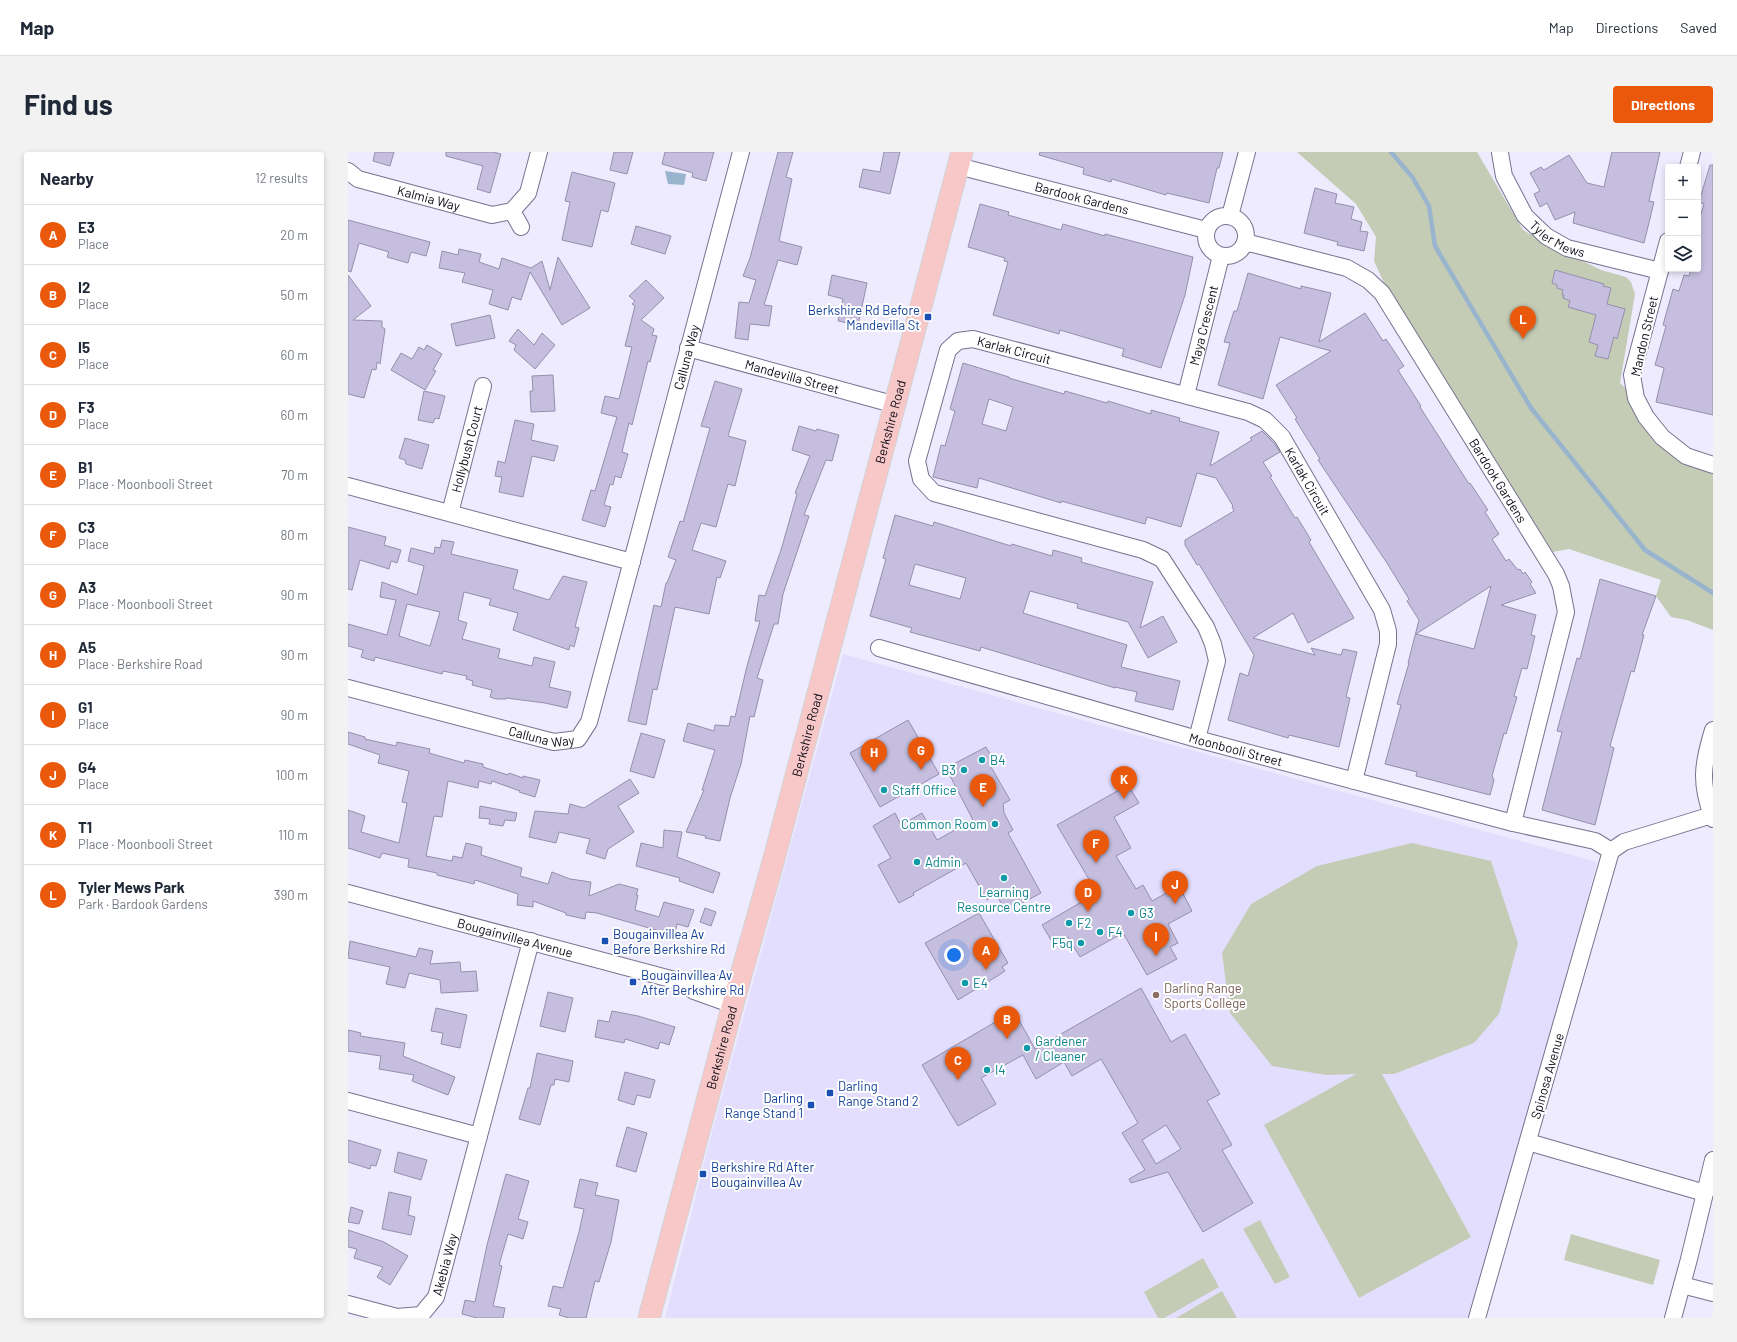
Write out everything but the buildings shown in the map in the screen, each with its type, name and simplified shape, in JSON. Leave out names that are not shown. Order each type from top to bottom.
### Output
[{"type":"main road","name":"Berkshire Road","points":[[649,1318],[896,405],[960,159]]},
{"type":"street","points":[[521,227],[512,211],[528,193],[539,152]]},
{"type":"street","name":"Calluna Way","points":[[348,688],[554,742],[578,739],[589,722],[741,152]]},
{"type":"street","points":[[1230,216],[1247,152]]},
{"type":"street","points":[[1689,164],[1692,152]]},
{"type":"street","name":"Tyler Mews","points":[[1500,153],[1504,176],[1522,209],[1526,216],[1546,236],[1567,248],[1660,272]]},
{"type":"street","name":"Bardook Gardens","points":[[960,159],[1206,230]]},
{"type":"street","name":"Kalmia Way","points":[[348,171],[358,179],[492,215],[512,211]]},
{"type":"street","points":[[1230,216],[1237,218],[1246,229],[1247,236],[1245,243],[1238,252],[1227,256],[1221,256],[1210,249],[1206,237],[1206,230],[1209,224],[1218,217],[1230,216]]},
{"type":"street","name":"Bardook Gardens","points":[[1245,243],[1347,268],[1368,280],[1382,293],[1556,574],[1561,586],[1566,612],[1513,823]]},
{"type":"street","name":"Mandon Street","points":[[1665,253],[1632,374],[1636,398],[1646,416],[1662,437],[1686,456],[1713,465]]},
{"type":"street","name":"Maya Crescent","points":[[1186,395],[1221,256]]},
{"type":"street","name":"Karlak Circuit","points":[[1197,739],[1217,661],[1213,644],[1206,627],[1162,559],[1142,550],[934,494],[920,479],[917,461],[948,350],[958,341],[973,339],[1186,395],[1259,416],[1272,426],[1282,437],[1382,610],[1388,630],[1388,644],[1354,781]]},
{"type":"street","name":"Mandevilla Street","points":[[688,348],[896,405]]},
{"type":"street","name":"Hollybush Court","points":[[450,513],[483,386]]},
{"type":"street","points":[[348,486],[632,562]]},
{"type":"street","name":"Moonbooli Street","points":[[879,648],[1197,739],[1513,823],[1595,841],[1611,851]]},
{"type":"street","points":[[1611,851],[1624,842],[1712,817],[1704,788],[1703,773],[1705,758],[1713,730]]},
{"type":"street","name":"Spinosa Avenue","points":[[1478,1318],[1611,851]]},
{"type":"street","name":"Bougainvillea Avenue","points":[[348,893],[682,982],[694,992],[735,997]]},
{"type":"street","name":"Akebia Way","points":[[348,1304],[397,1317],[405,1317],[421,1315],[436,1297],[531,942]]},
{"type":"street","points":[[348,1102],[479,1136]]},
{"type":"street","points":[[1528,1142],[1705,1193]]},
{"type":"street","points":[[1673,1318],[1713,1160]]},
{"type":"street","points":[[1682,1285],[1713,1293]]},
{"type":"shaded area","name":"Darling Range Sports College","points":[[843,654],[1597,862],[1477,1318],[665,1318],[713,1128]]},
{"type":"green space","points":[[1297,152],[1477,152],[1523,230],[1601,270],[1626,277],[1631,282],[1635,294],[1620,383],[1636,398],[1662,437],[1713,465],[1713,630],[1687,620],[1671,617],[1656,596],[1661,580],[1569,549],[1553,552],[1384,283],[1374,261],[1376,237],[1356,204]]},
{"type":"green space","points":[[1412,843],[1491,861],[1518,943],[1499,1014],[1474,1043],[1394,1074],[1382,1074],[1471,1237],[1359,1298],[1264,1125],[1356,1074],[1326,1075],[1272,1066],[1230,1013],[1222,953],[1251,904],[1317,866]]},
{"type":"green space","points":[[1260,1220],[1290,1277],[1275,1284],[1243,1229]]},
{"type":"green space","points":[[1571,1234],[1660,1260],[1653,1285],[1564,1260]]},
{"type":"green space","points":[[1203,1258],[1219,1287],[1164,1318],[1158,1318],[1144,1292]]},
{"type":"green space","points":[[1222,1291],[1237,1318],[1176,1318]]},
{"type":"water","points":[[665,171],[686,174],[684,185],[668,184]]},
{"type":"waterway","points":[[1391,152],[1413,178],[1429,206],[1435,246],[1531,408],[1645,550],[1713,593]]},
{"type":"place","name":"Berkshire Rd Before Mandevilla St","points":[[928,317]]},
{"type":"place","name":"Tyler Mews Park","points":[[1523,339]]},
{"type":"place","name":"B4","points":[[982,760]]},
{"type":"place","name":"A3","points":[[921,770]]},
{"type":"place","name":"B3","points":[[964,770]]},
{"type":"place","name":"A5","points":[[874,772]]},
{"type":"place","name":"Staff Office","points":[[884,790]]},
{"type":"place","name":"T1","points":[[1124,799]]},
{"type":"place","name":"B1","points":[[983,807]]},
{"type":"place","name":"Common Room","points":[[995,824]]},
{"type":"place","name":"Admin","points":[[917,862]]},
{"type":"place","name":"C3","points":[[1096,863]]},
{"type":"place","name":"Learning Resource Centre","points":[[1004,878]]},
{"type":"place","name":"G4","points":[[1175,904]]},
{"type":"place","name":"F3","points":[[1088,912]]},
{"type":"place","name":"G3","points":[[1131,913]]},
{"type":"place","name":"F2","points":[[1069,923]]},
{"type":"place","name":"F4","points":[[1100,932]]},
{"type":"place","name":"Bougainvillea Av Before Berkshire Rd","points":[[605,941]]},
{"type":"place","name":"F5q","points":[[1081,943]]},
{"type":"place","name":"G1","points":[[1156,956]]},
{"type":"place","name":"E3","points":[[986,970]]},
{"type":"place","name":"Bougainvillea Av After Berkshire Rd","points":[[633,982]]},
{"type":"place","name":"E4","points":[[965,983]]},
{"type":"place","name":"Darling Range Sports College","points":[[1156,995]]},
{"type":"place","name":"I2","points":[[1007,1039]]},
{"type":"place","name":"Gardener / Cleaner","points":[[1027,1048]]},
{"type":"place","name":"I4","points":[[987,1070]]},
{"type":"place","name":"I5","points":[[958,1080]]},
{"type":"place","name":"Darling Range Stand 2","points":[[830,1093]]},
{"type":"place","name":"Darling Range Stand 1","points":[[811,1105]]},
{"type":"place","name":"Berkshire Rd After Bougainvillea Av","points":[[703,1174]]}]
